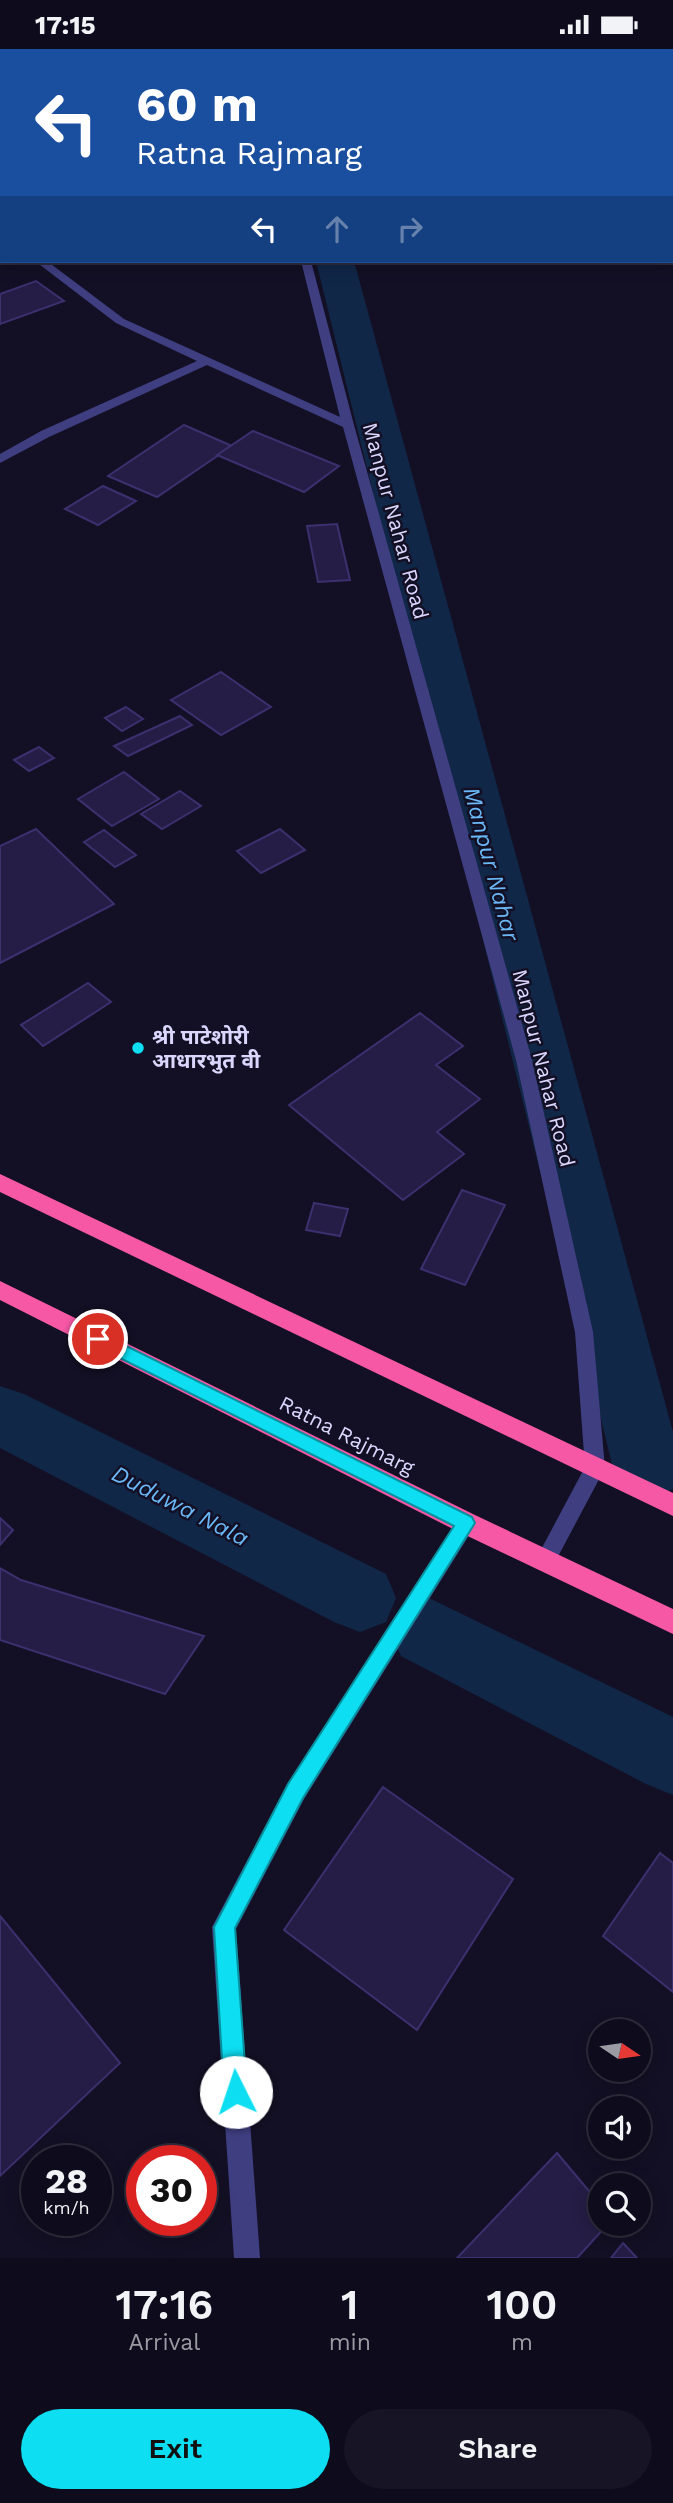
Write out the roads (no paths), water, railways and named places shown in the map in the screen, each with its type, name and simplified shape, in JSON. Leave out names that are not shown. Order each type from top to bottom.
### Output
[{"type":"highway","points":[[0,1182],[673,1505]]},
{"type":"highway","name":"Ratna Rajmarg","points":[[0,1290],[466,1523],[547,1559],[673,1622]]},
{"type":"street","points":[[43,263],[120,321],[348,425]]},
{"type":"street","name":"Manpur Nahar Road","points":[[307,263],[348,425],[523,1060],[584,1332],[595,1468]]},
{"type":"street","points":[[0,459],[45,434],[206,361]]},
{"type":"street","points":[[547,1559],[595,1468]]},
{"type":"street","points":[[247,2258],[224,1927],[296,1791],[466,1523]]},
{"type":"waterway","name":"Manpur Nahar","points":[[336,263],[648,1468]]},
{"type":"waterway","name":"Duduwa Nala","points":[[0,1415],[360,1598]]},
{"type":"waterway","name":"Duduwa Nala","points":[[427,1632],[673,1757]]},
{"type":"place","name":"श्री पाटेशोरी आधारभुत वी","points":[[138,1048]]}]
